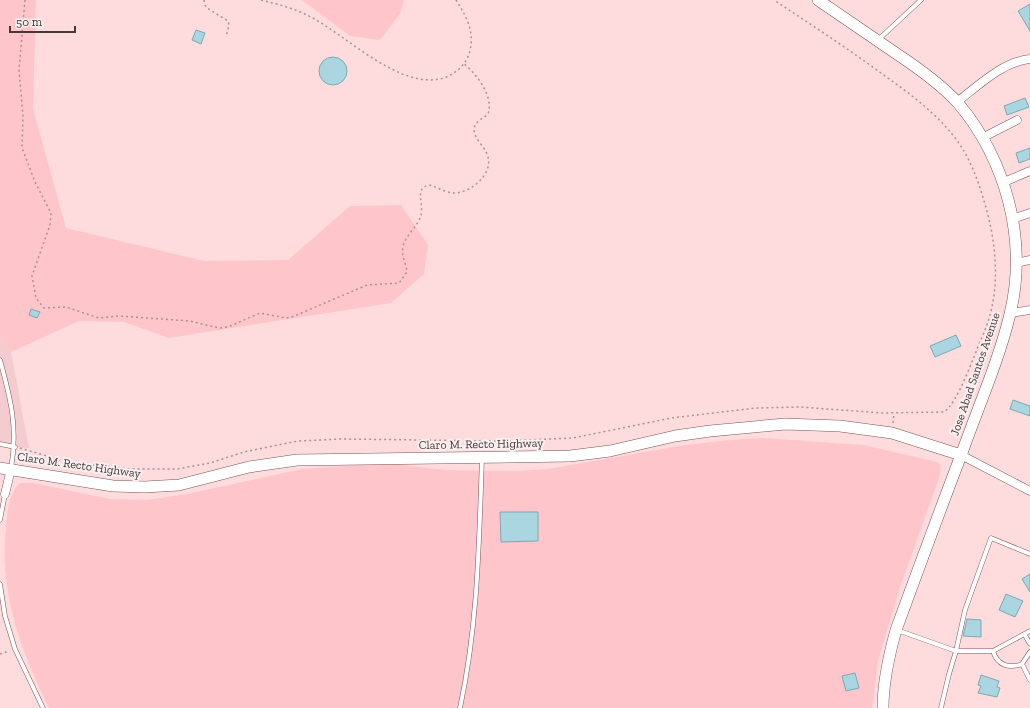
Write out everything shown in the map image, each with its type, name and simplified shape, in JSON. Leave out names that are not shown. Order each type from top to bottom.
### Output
[{"type":"main road","name":"Jose Abad Santos Avenue","points":[[818,0],[931,78],[957,102],[982,138],[995,162],[1004,182],[1012,219],[1016,263],[1011,313],[995,363],[896,630],[889,655],[883,694],[883,708]]},
{"type":"main road","name":"Claro M. Recto Highway","points":[[6,469],[113,486],[145,487],[179,485],[249,467],[296,460],[570,456],[610,451],[675,436],[785,424],[848,427],[892,433],[961,455]]},
{"type":"street","points":[[957,102],[995,73],[1018,60],[1030,59]]},
{"type":"street","points":[[982,138],[1017,120]]},
{"type":"street","points":[[1004,182],[1030,172]]},
{"type":"street","points":[[1012,219],[1030,213]]},
{"type":"street","points":[[1016,263],[1030,260]]},
{"type":"street","points":[[1011,313],[1030,310]]},
{"type":"street","points":[[961,455],[1030,491]]},
{"type":"street","points":[[5,494],[6,469]]},
{"type":"lane","points":[[877,40],[921,0]]},
{"type":"lane","points":[[0,360],[14,418],[15,447],[6,469]]},
{"type":"lane","points":[[0,444],[15,447]]},
{"type":"lane","points":[[460,708],[476,600],[480,538],[482,457]]},
{"type":"lane","points":[[0,520],[5,494]]},
{"type":"lane","points":[[941,708],[956,651],[964,610],[992,538],[1030,554]]},
{"type":"lane","points":[[0,584],[5,616],[15,649],[43,708]]},
{"type":"lane","points":[[896,630],[956,651],[993,651],[1030,631]]},
{"type":"lane","points":[[1025,635],[1030,644]]},
{"type":"lane","points":[[993,651],[996,659],[1002,664],[1010,667],[1022,664],[1030,652]]},
{"type":"lane","points":[[1022,664],[1030,680]]},
{"type":"path","points":[[25,0],[18,70],[23,116],[21,140],[24,155],[50,209],[50,225],[32,276],[34,294],[38,303],[44,308],[66,307],[100,318],[119,316],[190,321],[219,328],[228,327],[260,312],[286,318],[292,317],[367,286],[399,283],[406,272],[402,253],[406,239],[418,223],[421,214],[420,194],[423,188],[429,185],[454,193],[463,191],[477,183],[488,166],[488,157],[476,137],[474,128],[478,120],[488,114],[489,105],[485,91],[478,78],[464,64]]},
{"type":"path","points":[[204,0],[207,8],[228,21],[229,25],[226,37]]},
{"type":"path","points":[[261,0],[308,15],[384,65],[405,75],[425,80],[439,79],[456,72],[464,64],[470,51],[472,34],[470,24],[456,0]]},
{"type":"path","points":[[15,447],[67,462],[129,469],[177,469],[210,463],[244,452],[298,440],[341,439],[495,441],[573,438],[671,418],[756,408],[801,407],[882,413],[934,414],[944,412],[954,401],[988,323],[997,277],[992,237],[981,192],[973,171],[964,151],[951,134],[938,118],[915,97],[830,36],[774,0]]},
{"type":"path","points":[[0,654],[15,649]]},
{"type":"shaded area","points":[[0,0],[36,0],[33,109],[66,228],[204,261],[288,260],[350,206],[401,205],[428,245],[424,274],[391,303],[169,338],[124,322],[79,321],[11,352],[0,334]]},
{"type":"shaded area","points":[[302,0],[404,0],[400,14],[380,40],[350,36]]},
{"type":"shaded area","points":[[0,334],[11,352],[29,448],[0,446]]},
{"type":"shaded area","points":[[761,438],[864,445],[937,462],[941,465],[940,475],[899,590],[878,661],[872,708],[49,708],[33,674],[14,621],[7,585],[5,561],[6,523],[11,498],[20,483],[33,483],[110,499],[147,500],[187,494],[302,469],[394,464],[446,470],[515,471],[548,469],[679,446]]},
{"type":"building","points":[[1030,4],[1030,31],[1018,11]]},
{"type":"building","points":[[196,30],[205,33],[201,44],[192,40]]},
{"type":"building","points":[[333,57],[343,61],[347,71],[343,81],[333,85],[323,81],[319,71],[323,61]]},
{"type":"building","points":[[1025,98],[1029,107],[1007,115],[1004,106]]},
{"type":"building","points":[[1030,148],[1030,159],[1019,163],[1016,153]]},
{"type":"building","points":[[31,309],[40,312],[37,318],[29,315]]},
{"type":"building","points":[[956,335],[961,346],[935,357],[930,346]]},
{"type":"building","points":[[1013,400],[1030,406],[1030,416],[1010,409]]},
{"type":"building","points":[[500,512],[538,512],[538,541],[501,542]]},
{"type":"building","points":[[1030,574],[1030,592],[1022,579]]},
{"type":"building","points":[[1006,594],[1023,601],[1015,617],[999,610]]},
{"type":"building","points":[[967,619],[981,620],[981,637],[963,636]]},
{"type":"building","points":[[855,673],[859,688],[846,691],[842,676]]},
{"type":"building","points":[[981,675],[999,681],[997,687],[1000,688],[997,697],[978,693],[981,686],[978,685]]}]
